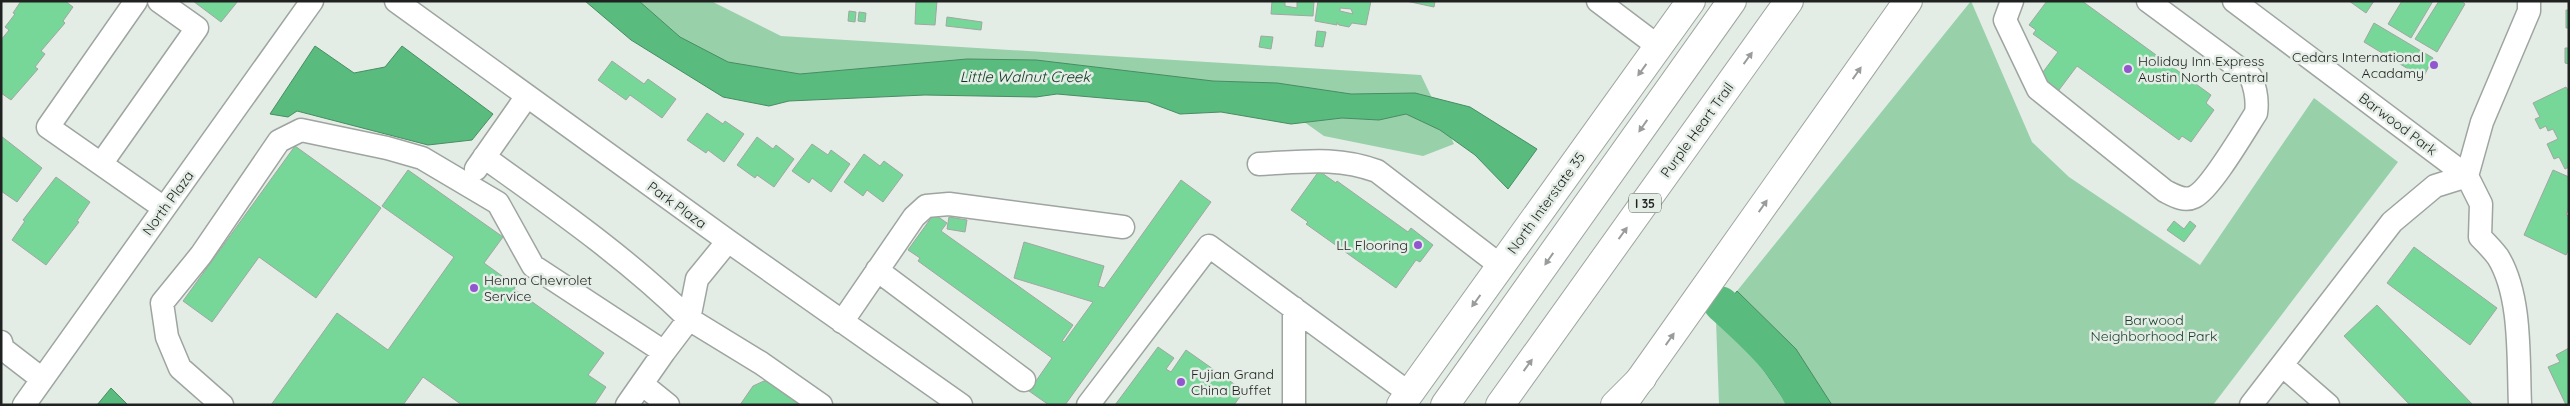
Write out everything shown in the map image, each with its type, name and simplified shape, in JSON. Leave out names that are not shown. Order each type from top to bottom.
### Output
[{"type":"main road","name":"North Interstate 35","points":[[1405,399],[1691,1]]},
{"type":"main road","points":[[1445,405],[1732,1]]},
{"type":"main road","name":"Purple Heart Trail","points":[[1500,405],[1789,1]]},
{"type":"main road","points":[[1623,405],[1908,1]]},
{"type":"main road","points":[[1615,405],[1642,378]]},
{"type":"street","points":[[136,1],[48,127],[164,208]]},
{"type":"street","points":[[101,164],[197,28],[159,1]]},
{"type":"street","name":"North Plaza","points":[[24,405],[312,1]]},
{"type":"street","name":"Park Plaza","points":[[396,1],[728,241],[959,404]]},
{"type":"street","points":[[1598,1],[1659,47]]},
{"type":"street","points":[[2012,1],[2005,20],[2038,89],[2165,191],[2180,198],[2194,197],[2206,187],[2256,113],[2258,103],[2256,89],[2251,77],[2148,1]]},
{"type":"street","name":"Barwood Park","points":[[2234,1],[2467,176]]},
{"type":"street","points":[[2520,405],[2517,334],[2510,288],[2498,257],[2480,237],[2481,204],[2467,176],[2482,122],[2528,12],[2529,1]]},
{"type":"street","points":[[465,184],[527,96]]},
{"type":"street","points":[[222,405],[180,368],[167,337],[162,303],[201,255],[280,141],[301,130],[387,148],[422,158],[498,203],[533,266],[664,352]]},
{"type":"street","points":[[484,157],[619,257],[659,289],[689,319],[761,363],[821,405]]},
{"type":"street","points":[[1259,164],[1323,160],[1355,163],[1377,171],[1501,266]]},
{"type":"street","points":[[2251,405],[2392,222],[2435,186],[2467,176]]},
{"type":"street","points":[[842,322],[914,217],[926,206],[950,204],[1123,228]]},
{"type":"street","points":[[628,405],[689,319],[697,279],[728,241]]},
{"type":"street","points":[[1088,405],[1209,246],[1294,308],[1405,399]]},
{"type":"street","points":[[877,270],[1024,380]]},
{"type":"street","points":[[1294,308],[1294,405]]},
{"type":"street","points":[[1,342],[3,349],[42,379]]},
{"type":"street","points":[[2282,365],[2328,405]]},
{"type":"street","points":[[642,384],[668,405]]},
{"type":"green space","points":[[592,1],[711,1],[781,36],[1421,75],[1454,144],[1423,156],[1324,136],[1300,119],[1112,93],[940,86],[737,99]]},
{"type":"green space","name":"Barwood Neighborhood Park","points":[[1971,1],[2032,142],[2069,177],[2200,265],[2314,98],[2398,162],[2213,405],[1719,405],[1716,320],[1737,291]]},
{"type":"water","points":[[585,1],[639,1],[680,37],[728,62],[800,74],[967,59],[1036,60],[1213,81],[1277,83],[1351,94],[1415,93],[1470,107],[1537,149],[1508,189],[1475,155],[1440,130],[1406,114],[1379,120],[1342,118],[1291,124],[1221,112],[1180,114],[1148,102],[1057,94],[1036,97],[925,95],[789,101],[769,106],[723,97],[631,40]]},
{"type":"water","points":[[315,46],[354,73],[385,67],[402,46],[493,114],[472,140],[428,145],[297,111],[288,117],[270,114]]},
{"type":"water","points":[[1737,291],[1796,349],[1832,405],[1788,405],[1750,350],[1716,320]]},
{"type":"water","points":[[111,388],[128,405],[97,405]]},
{"type":"building","points":[[21,1],[65,1],[73,7],[63,21],[65,23],[41,51],[45,54],[35,67],[38,69],[11,100],[1,93],[1,40],[9,30],[5,27],[15,14],[13,13]]},
{"type":"building","points":[[193,1],[238,1],[221,22]]},
{"type":"building","points":[[916,1],[937,1],[935,25],[915,24]]},
{"type":"building","points":[[1272,1],[1285,1],[1285,6],[1297,8],[1297,1],[1314,1],[1313,16],[1271,14]]},
{"type":"building","points":[[1318,1],[1371,1],[1366,25],[1352,23],[1349,27],[1339,25],[1337,22],[1337,25],[1315,21]],"holes":[[[1340,8],[1351,9],[1353,14],[1340,11]]]},
{"type":"building","points":[[1406,1],[1435,1],[1434,7]]},
{"type":"building","name":"Holiday Inn Express Austin North Central","points":[[2047,1],[2082,1],[2211,95],[2206,103],[2214,110],[2191,142],[2182,136],[2179,140],[2077,66],[2056,94],[2037,80],[2058,52],[2033,34],[2036,30],[2029,25]]},
{"type":"building","points":[[2349,1],[2374,1],[2366,13]]},
{"type":"building","points":[[2402,1],[2433,1],[2411,38],[2388,24]]},
{"type":"building","points":[[2439,1],[2461,1],[2465,4],[2437,52],[2415,39]]},
{"type":"building","points":[[2566,10],[2569,10],[2569,28],[2566,28]]},
{"type":"building","points":[[849,11],[856,12],[855,22],[848,21]]},
{"type":"building","points":[[859,12],[866,13],[865,22],[858,21]]},
{"type":"building","points":[[947,17],[982,22],[981,30],[946,26]]},
{"type":"building","points":[[2374,23],[2433,58],[2423,78],[2364,42]]},
{"type":"building","points":[[1317,31],[1326,32],[1323,47],[1315,46]]},
{"type":"building","points":[[1261,36],[1273,37],[1271,49],[1259,47]]},
{"type":"building","points":[[2565,48],[2569,48],[2569,64],[2565,63]]},
{"type":"building","points":[[612,61],[644,84],[648,79],[676,99],[662,118],[630,95],[626,100],[598,80]]},
{"type":"building","points":[[2566,87],[2569,92],[2569,167],[2565,169],[2559,157],[2554,159],[2547,144],[2558,139],[2553,129],[2548,131],[2546,126],[2540,129],[2535,119],[2540,117],[2533,103]]},
{"type":"building","points":[[707,113],[723,124],[725,121],[744,134],[724,162],[708,150],[706,153],[687,140]]},
{"type":"building","points":[[1,136],[42,168],[17,202],[1,191]]},
{"type":"building","points":[[757,137],[773,149],[776,145],[794,159],[774,187],[757,175],[755,178],[737,165]]},
{"type":"building","points":[[812,144],[828,155],[831,150],[850,164],[831,192],[812,178],[809,183],[792,171]]},
{"type":"building","points":[[295,146],[381,208],[316,298],[259,257],[212,322],[183,301]]},
{"type":"building","points":[[864,154],[880,166],[884,161],[903,175],[883,202],[867,190],[863,196],[844,182]]},
{"type":"building","name":"Henna Chevrolet Service","points":[[408,170],[503,237],[484,263],[516,286],[514,289],[604,353],[588,375],[606,387],[594,405],[462,405],[423,377],[403,405],[271,405],[337,313],[388,350],[454,257],[382,206]]},
{"type":"building","points":[[2553,170],[2569,177],[2569,207],[2566,215],[2569,216],[2569,249],[2566,255],[2524,235]]},
{"type":"building","points":[[1319,171],[1336,183],[1337,181],[1408,232],[1411,228],[1433,245],[1420,262],[1416,260],[1396,288],[1306,224],[1308,222],[1291,210]]},
{"type":"building","points":[[56,177],[90,202],[77,221],[79,222],[46,265],[12,240],[25,221],[23,220]]},
{"type":"building","points":[[1181,180],[1211,202],[1065,405],[1049,405],[1029,391],[1052,358],[918,261],[920,258],[908,250],[934,214],[947,223],[941,231],[1073,325],[1062,341],[1064,342],[1093,302],[1014,278],[1024,242],[1104,266],[1098,286],[1104,288]]},
{"type":"building","points":[[949,217],[967,220],[965,232],[947,229]]},
{"type":"building","points":[[2174,221],[2184,229],[2190,221],[2196,226],[2184,242],[2167,230]]},
{"type":"building","points":[[2414,247],[2497,308],[2470,345],[2387,283]]},
{"type":"building","points":[[2377,305],[2473,405],[2410,405],[2344,336]]},
{"type":"building","name":"Fujian Grand China Buffet","points":[[1158,347],[1174,358],[1166,369],[1171,372],[1186,350],[1244,391],[1234,405],[1115,405]]},
{"type":"building","points":[[2569,348],[2569,403],[2566,405],[2548,367],[2560,362],[2556,355]]},
{"type":"building","points":[[764,381],[771,382],[803,405],[740,405],[753,386]]},
{"type":"waterway","name":"Little Walnut Creek","points":[[1721,304],[1779,362],[1798,390],[1805,405]]},
{"type":"place","name":"Cedars International Acadamy","points":[[2434,65]]},
{"type":"place","name":"Holiday Inn Express Austin North Central","points":[[2128,69]]},
{"type":"place","name":"LL Flooring","points":[[1418,245]]},
{"type":"place","name":"Henna Chevrolet Service","points":[[474,288]]},
{"type":"place","name":"Fujian Grand China Buffet","points":[[1181,382]]}]
